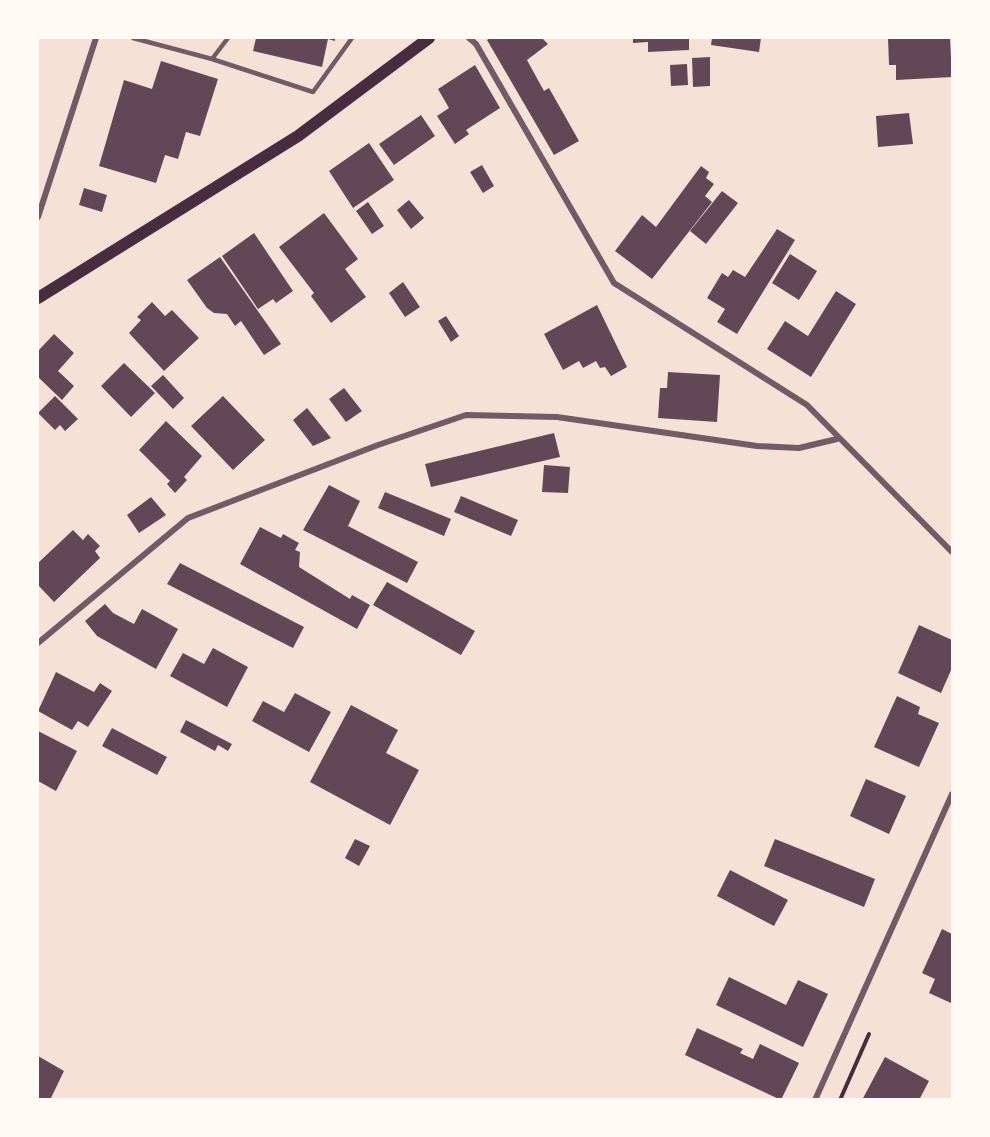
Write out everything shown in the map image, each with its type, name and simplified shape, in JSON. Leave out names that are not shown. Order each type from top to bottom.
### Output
[{"type":"main road","points":[[38,298],[298,136],[429,38]]},
{"type":"street","points":[[38,217],[96,38]]},
{"type":"street","points":[[469,38],[476,44],[614,283],[807,405],[837,439],[952,552]]},
{"type":"street","points":[[38,643],[188,518],[378,444],[466,415],[557,417],[757,446],[799,448],[837,439]]},
{"type":"street","points":[[815,1100],[952,794]]},
{"type":"lane","points":[[134,38],[212,58],[313,92],[352,38]]},
{"type":"lane","points":[[212,58],[228,38]]},
{"type":"building","points":[[256,38],[335,38],[335,41],[328,39],[322,67],[253,51]]},
{"type":"building","points":[[490,38],[542,38],[548,44],[527,60],[544,91],[549,88],[579,141],[554,155],[487,40]]},
{"type":"building","points":[[633,38],[689,38],[689,50],[648,52],[648,42],[633,43]]},
{"type":"building","points":[[712,38],[761,38],[759,52],[711,45]]},
{"type":"building","points":[[888,38],[950,38],[952,77],[896,80],[896,65],[889,65]]},
{"type":"building","points":[[710,57],[710,86],[693,87],[692,58]]},
{"type":"building","points":[[161,61],[218,79],[200,136],[186,132],[178,159],[165,155],[156,183],[99,166],[124,80],[152,89]]},
{"type":"building","points":[[687,64],[688,85],[671,86],[670,65]]},
{"type":"building","points":[[475,65],[500,108],[466,130],[469,134],[455,144],[437,116],[449,108],[438,89]]},
{"type":"building","points":[[909,113],[913,144],[878,147],[876,116]]},
{"type":"building","points":[[421,115],[435,136],[394,165],[379,144]]},
{"type":"building","points":[[369,143],[394,180],[353,208],[329,171]]},
{"type":"building","points":[[482,165],[494,186],[483,193],[470,172]]},
{"type":"building","points":[[701,166],[709,172],[706,178],[714,184],[705,196],[712,202],[652,279],[615,251],[642,215],[656,227]]},
{"type":"building","points":[[84,188],[107,195],[102,212],[79,205]]},
{"type":"building","points":[[722,191],[738,203],[706,244],[690,231]]},
{"type":"building","points":[[409,200],[424,218],[411,229],[397,210]]},
{"type":"building","points":[[368,202],[384,226],[372,234],[356,211]]},
{"type":"building","points":[[324,213],[358,259],[345,269],[366,297],[331,323],[311,296],[314,293],[279,247]]},
{"type":"building","points":[[777,229],[795,240],[737,334],[717,322],[725,309],[707,298],[722,273],[728,277],[733,270],[745,277]]},
{"type":"building","points":[[254,233],[293,291],[276,303],[273,299],[258,309],[222,256]]},
{"type":"building","points":[[790,254],[817,271],[799,300],[772,283]]},
{"type":"building","points":[[220,257],[281,344],[264,355],[241,321],[235,326],[227,314],[214,313],[207,308],[187,280]]},
{"type":"building","points":[[403,282],[420,307],[405,317],[389,293]]},
{"type":"building","points":[[836,291],[856,304],[811,377],[767,349],[785,321],[808,336]]},
{"type":"building","points":[[152,302],[165,316],[172,310],[199,338],[164,371],[129,333],[141,320],[137,317]]},
{"type":"building","points":[[597,305],[627,367],[611,376],[605,367],[600,368],[596,361],[583,368],[579,361],[563,370],[544,334]]},
{"type":"building","points":[[446,316],[459,336],[451,342],[438,321]]},
{"type":"building","points":[[54,334],[74,353],[58,371],[74,386],[62,400],[38,377],[38,351]]},
{"type":"building","points":[[124,363],[155,393],[131,417],[101,386]]},
{"type":"building","points":[[668,372],[720,375],[717,422],[658,418],[660,388],[667,388]]},
{"type":"building","points":[[163,375],[184,398],[173,409],[151,386]]},
{"type":"building","points":[[344,388],[362,411],[346,422],[329,399]]},
{"type":"building","points":[[55,396],[78,419],[65,431],[60,425],[55,430],[38,413]]},
{"type":"building","points":[[223,396],[265,440],[233,470],[191,426]]},
{"type":"building","points":[[307,408],[331,438],[313,446],[293,420]]},
{"type":"building","points":[[166,421],[202,456],[184,477],[187,480],[175,493],[167,484],[170,481],[139,450]]},
{"type":"building","points":[[554,433],[560,457],[431,487],[425,464]]},
{"type":"building","points":[[544,465],[570,467],[568,493],[542,492]]},
{"type":"building","points":[[329,485],[360,501],[348,526],[418,562],[407,583],[303,530]]},
{"type":"building","points":[[385,492],[451,519],[444,536],[378,508]]},
{"type":"building","points":[[461,496],[518,520],[511,536],[454,512]]},
{"type":"building","points":[[151,497],[166,515],[139,533],[127,515]]},
{"type":"building","points":[[260,527],[281,538],[283,534],[299,543],[295,550],[300,552],[299,567],[350,599],[352,595],[370,605],[357,629],[240,564]]},
{"type":"building","points":[[73,530],[83,540],[88,534],[100,546],[95,551],[100,558],[54,602],[38,585],[38,563]]},
{"type":"building","points":[[180,563],[304,627],[293,648],[167,584]]},
{"type":"building","points":[[387,582],[475,631],[461,655],[373,605]]},
{"type":"building","points":[[105,604],[113,613],[134,624],[142,609],[178,629],[156,669],[97,636],[85,621]]},
{"type":"building","points":[[919,625],[952,640],[952,668],[941,693],[898,673]]},
{"type":"building","points":[[213,648],[248,667],[227,707],[170,676],[183,653],[204,664]]},
{"type":"building","points":[[56,672],[94,692],[100,683],[112,691],[88,727],[78,721],[72,730],[38,711]]},
{"type":"building","points":[[295,693],[331,712],[309,752],[252,721],[263,701],[284,712]]},
{"type":"building","points":[[897,696],[920,707],[918,714],[939,723],[919,767],[874,747]]},
{"type":"building","points":[[351,705],[398,730],[386,753],[419,770],[390,825],[310,782]]},
{"type":"building","points":[[186,720],[232,744],[228,751],[218,745],[215,751],[180,732]]},
{"type":"building","points":[[112,728],[167,757],[157,775],[102,746]]},
{"type":"building","points":[[38,731],[77,751],[56,791],[38,781]]},
{"type":"building","points":[[866,779],[906,796],[889,834],[850,816]]},
{"type":"building","points":[[355,839],[370,846],[359,866],[345,858]]},
{"type":"building","points":[[775,839],[875,879],[864,907],[764,866]]},
{"type":"building","points":[[730,870],[788,900],[774,926],[717,896]]},
{"type":"building","points":[[942,929],[952,934],[951,1003],[929,993],[935,979],[922,973]]},
{"type":"building","points":[[729,977],[786,1005],[798,980],[828,994],[803,1047],[716,1005]]},
{"type":"building","points":[[697,1028],[743,1049],[740,1053],[753,1059],[760,1044],[799,1063],[781,1100],[685,1055]]},
{"type":"building","points":[[38,1056],[64,1071],[50,1100],[38,1100]]},
{"type":"building","points":[[885,1057],[929,1081],[919,1100],[862,1100]]}]
